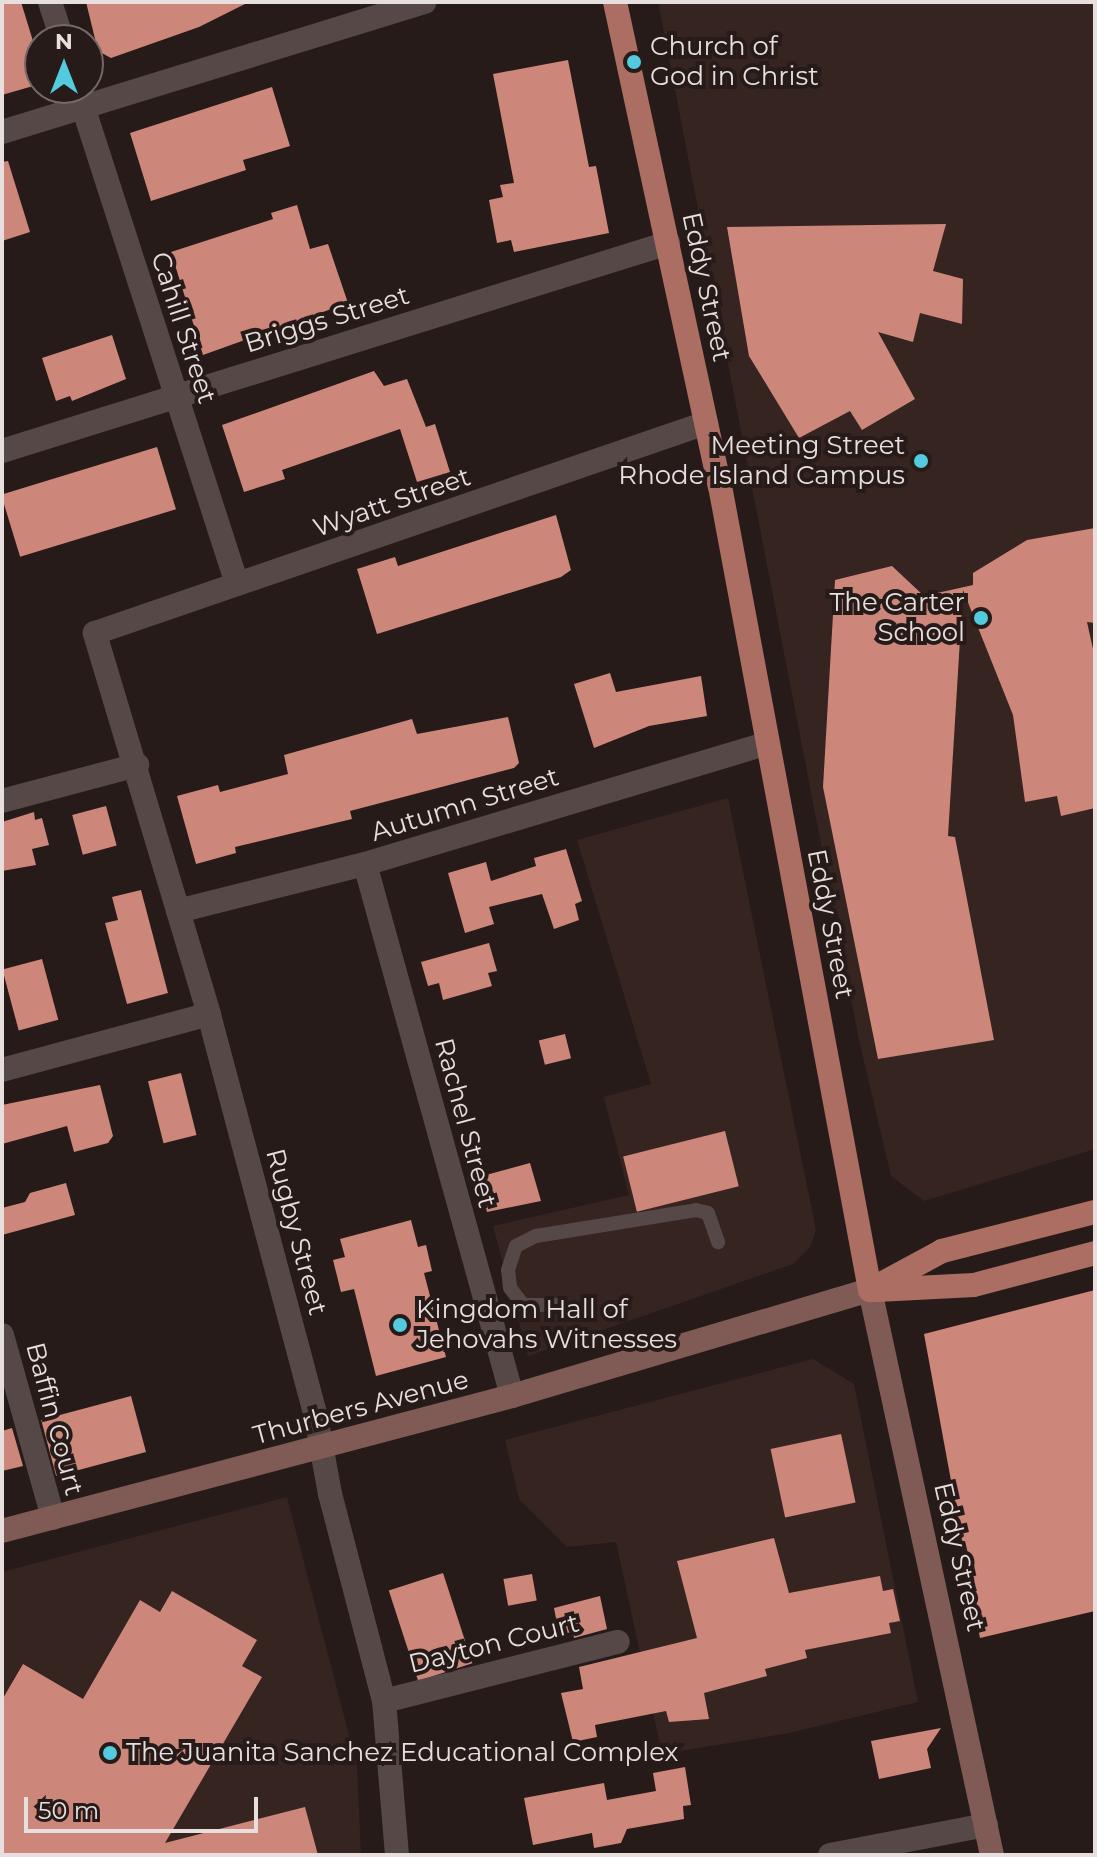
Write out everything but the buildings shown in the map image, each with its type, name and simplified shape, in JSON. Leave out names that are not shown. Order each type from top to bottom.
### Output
[{"type":"main road","name":"Eddy Street","points":[[615,2],[706,423],[870,1290],[992,1855]]},
{"type":"main road","name":"Thurbers Avenue","points":[[2,1531],[512,1396],[870,1290],[942,1251],[1095,1212]]},
{"type":"main road","name":"Thurbers Avenue","points":[[870,1290],[974,1285],[1095,1253]]},
{"type":"street","points":[[50,2],[57,24]]},
{"type":"street","points":[[104,91],[424,2]]},
{"type":"street","points":[[2,132],[66,104]]},
{"type":"street","name":"Cahill Street","points":[[82,104],[237,584]]},
{"type":"street","name":"Briggs Street","points":[[2,451],[668,243]]},
{"type":"street","name":"Wyatt Street","points":[[95,633],[706,423]]},
{"type":"street","name":"Rugby Street","points":[[95,633],[209,1014],[322,1447],[384,1701],[397,1855]]},
{"type":"street","name":"Autumn Street","points":[[178,911],[365,864],[765,744]]},
{"type":"street","points":[[2,801],[137,765]]},
{"type":"street","name":"Rachel Street","points":[[365,864],[512,1396]]},
{"type":"street","points":[[2,1070],[209,1014]]},
{"type":"street","name":"Baffin Court","points":[[2,1335],[53,1518]]},
{"type":"street","name":"Dayton Court","points":[[384,1701],[618,1642]]},
{"type":"street","points":[[830,1855],[986,1825]]},
{"type":"lane","points":[[558,1305],[537,1309],[523,1305],[516,1297],[508,1270],[516,1246],[536,1236],[696,1210],[708,1213],[718,1242]]},
{"type":"shaded area","name":"Meeting Street Rhode Island Campus","points":[[658,2],[1095,2],[1095,1149],[924,1201],[891,1176],[859,1040]]},
{"type":"shaded area","points":[[728,798],[816,1230],[810,1247],[793,1264],[528,1356],[493,1226],[629,1195],[604,1097],[651,1084],[577,840]]},
{"type":"shaded area","points":[[813,1359],[854,1384],[918,1702],[789,1733],[662,1754],[616,1542],[567,1547],[519,1499],[505,1440]]},
{"type":"shaded area","points":[[287,1497],[357,1766],[361,1855],[2,1855],[2,1572]]},
{"type":"place","name":"Church of God in Christ","points":[[634,62]]},
{"type":"place","name":"Meeting Street Rhode Island Campus","points":[[921,461]]},
{"type":"place","name":"The Carter School","points":[[981,618]]},
{"type":"place","name":"Kingdom Hall of Jehovahs Witnesses","points":[[400,1325]]},
{"type":"place","name":"The Juanita Sanchez Educational Complex","points":[[110,1753]]}]
